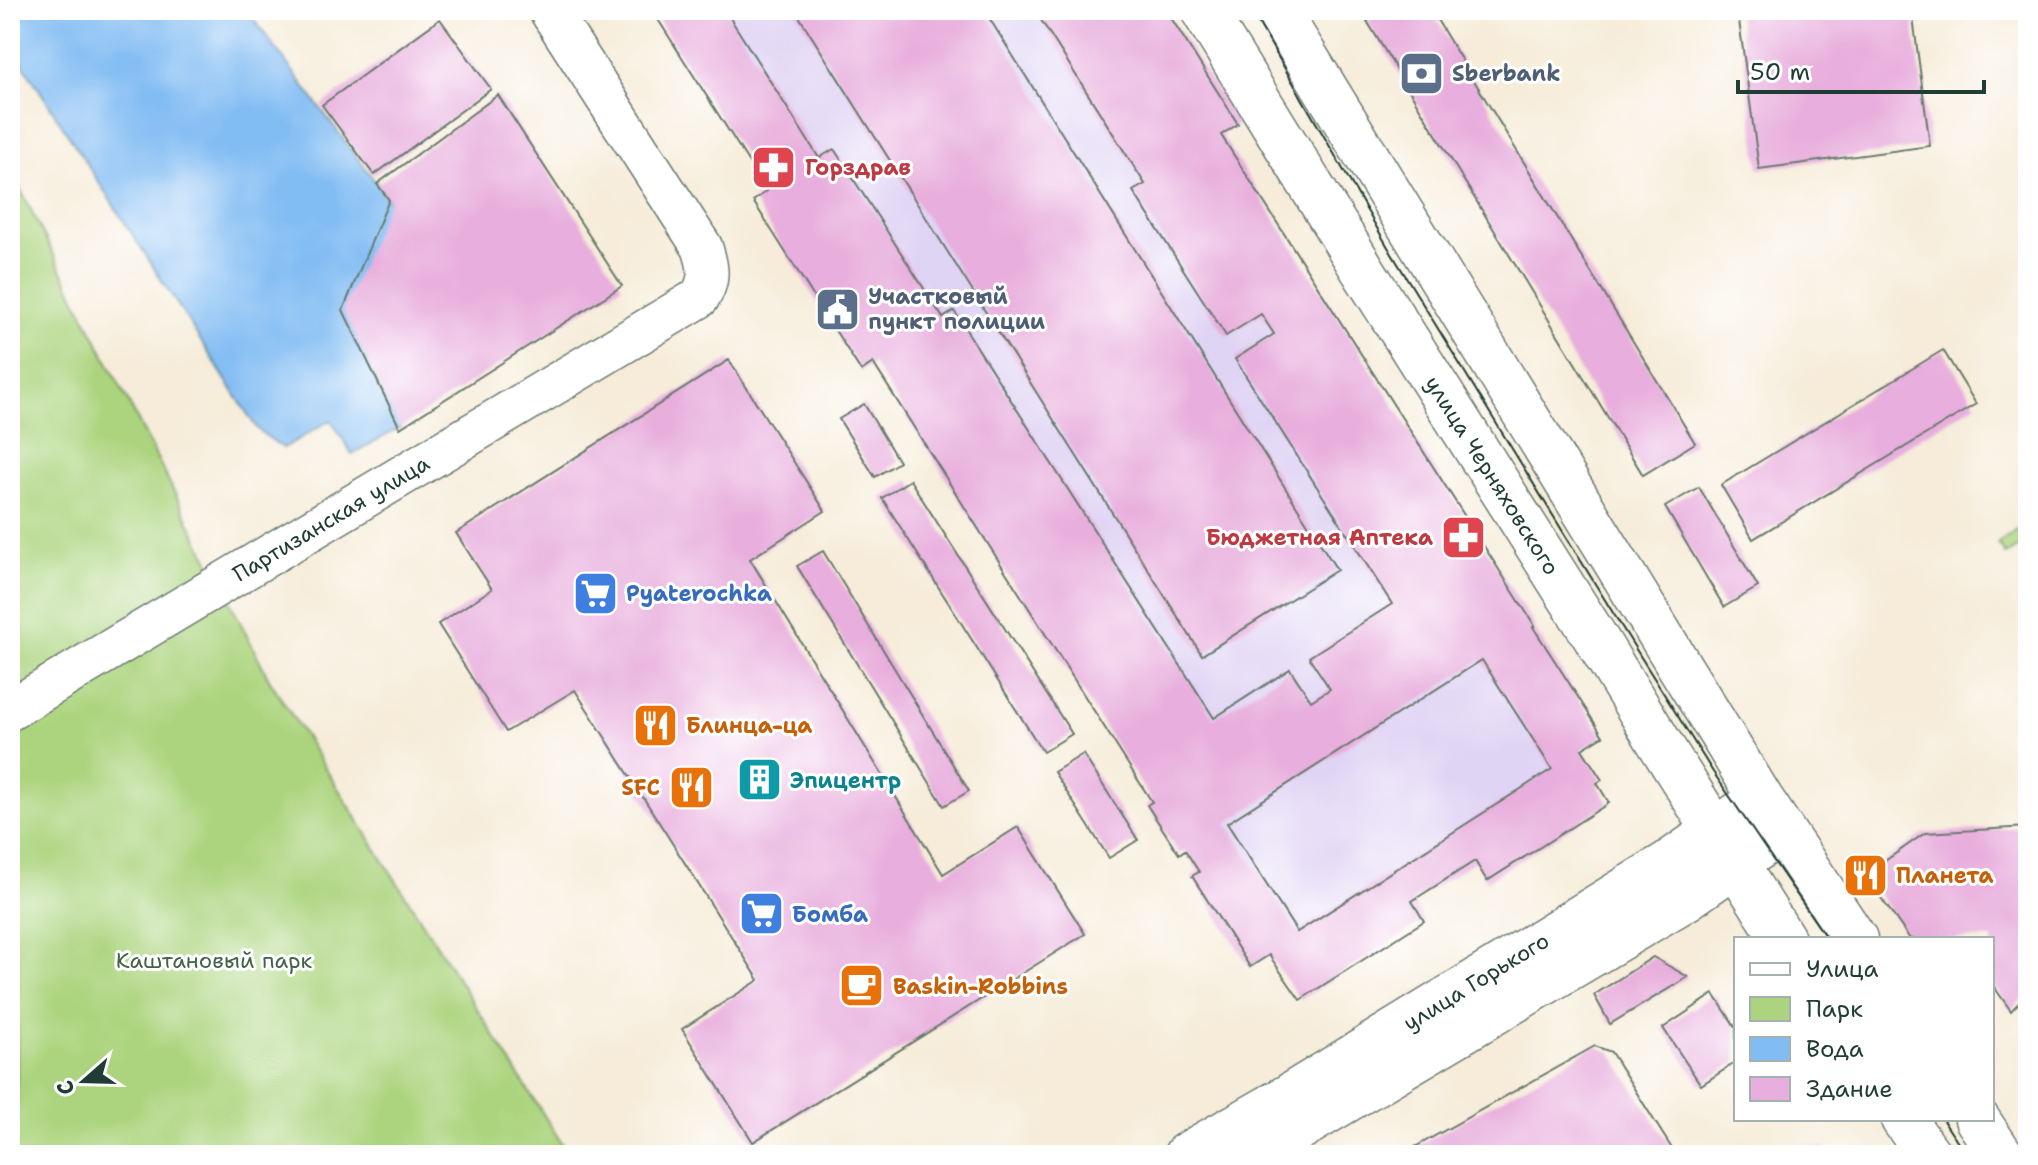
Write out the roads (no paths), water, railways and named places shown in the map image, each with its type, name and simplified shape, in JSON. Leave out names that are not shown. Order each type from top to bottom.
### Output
[{"type":"main road","name":"улица Черняховского","points":[[1203,10],[1782,937]]},
{"type":"main road","points":[[1277,10],[1772,815],[1854,937]]},
{"type":"main road","name":"улица Горького","points":[[1254,1155],[1673,906],[1725,847],[1772,815]]},
{"type":"main road","name":"улица Горького","points":[[1186,1155],[1345,1062],[1667,864],[1725,847]]},
{"type":"main road","points":[[1904,1121],[1929,1155]]},
{"type":"main road","points":[[1978,1121],[2001,1155]]},
{"type":"street","name":"Партизанская улица","points":[[10,710],[699,298],[710,277],[702,247],[549,10]]},
{"type":"water","points":[[10,10],[247,10],[389,200],[400,428],[352,454],[331,420],[283,448],[258,430],[10,44]]},
{"type":"tram line","points":[[1251,10],[1392,254],[1610,608],[1713,772],[1826,937]]},
{"type":"tram line","points":[[1943,1121],[1966,1155]]},
{"type":"place","name":"Sberbank","points":[[1421,73]]},
{"type":"place","name":"Горздрав","points":[[774,167]]},
{"type":"place","name":"Участковый пункт полиции","points":[[837,309]]},
{"type":"place","name":"Бюджетная Аптека","points":[[1464,537]]},
{"type":"place","name":"Pyaterochka","points":[[595,593]]},
{"type":"place","name":"Блинца-ца","points":[[655,725]]},
{"type":"place","name":"Эпицентр","points":[[759,780]]},
{"type":"place","name":"SFC","points":[[691,787]]},
{"type":"place","name":"Планета","points":[[1865,875]]},
{"type":"place","name":"Бомба","points":[[761,914]]},
{"type":"place","name":"Baskin-Robbins","points":[[862,986]]},
{"type":"park label","name":"Каштановый парк","points":[[214,960]]}]
